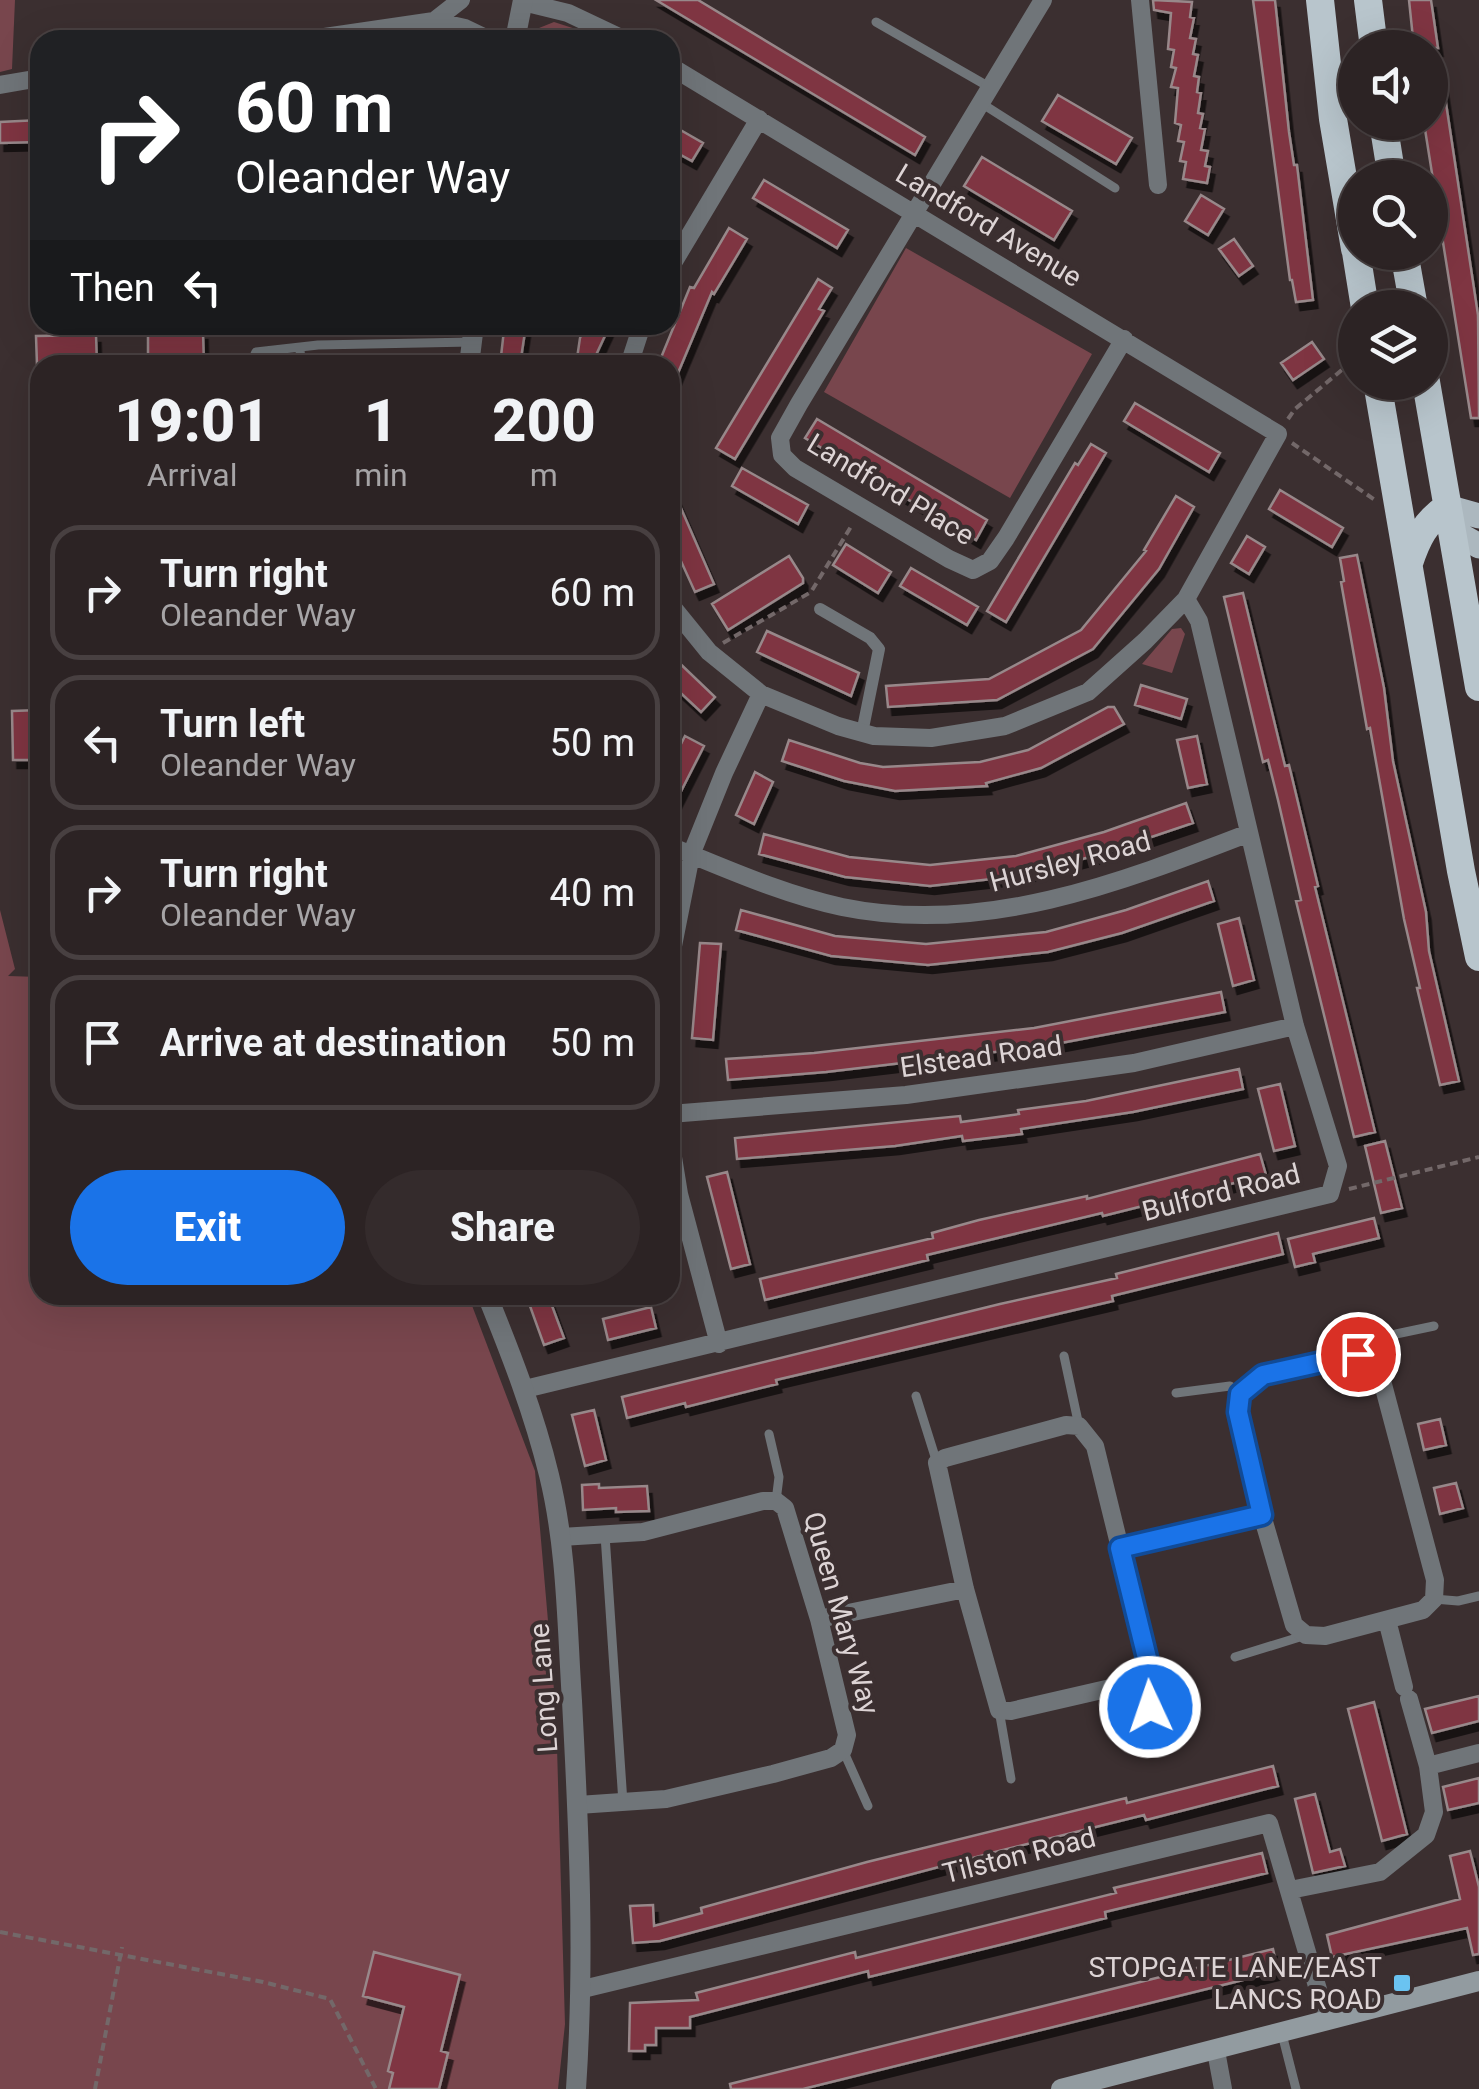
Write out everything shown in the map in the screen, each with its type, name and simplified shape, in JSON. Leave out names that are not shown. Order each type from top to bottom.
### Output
[{"type":"highway","points":[[1320,0],[1340,160]]},
{"type":"highway","points":[[1368,0],[1372,30]]},
{"type":"highway","points":[[1381,400],[1479,956]]},
{"type":"highway","points":[[1428,400],[1443,519],[1474,628],[1479,686]]},
{"type":"highway","points":[[1395,489],[1443,519]]},
{"type":"highway","points":[[1409,563],[1417,539],[1443,519]]},
{"type":"main road","points":[[1443,519],[1479,516]]},
{"type":"main road","points":[[1443,519],[1479,546]]},
{"type":"main road","points":[[1061,2089],[1129,2081],[1281,2031],[1479,1981]]},
{"type":"street","points":[[434,22],[461,0]]},
{"type":"street","points":[[914,213],[1043,0]]},
{"type":"street","points":[[1140,0],[1158,184]]},
{"type":"street","points":[[517,30],[523,1],[568,13],[604,30]]},
{"type":"street","points":[[376,30],[434,22],[469,30]]},
{"type":"street","name":"Landford Avenue","points":[[680,72],[1278,434]]},
{"type":"street","points":[[0,85],[30,80]]},
{"type":"street","points":[[680,251],[759,119]]},
{"type":"street","name":"Landford Place","points":[[914,213],[780,438],[782,454],[795,468],[973,570],[990,561],[1124,338]]},
{"type":"street","points":[[680,617],[708,652],[761,694],[838,726],[874,736],[931,738],[1005,726],[1088,692],[1186,599],[1278,434]]},
{"type":"street","name":"Bulford Road","points":[[524,1389],[1330,1194],[1338,1166],[1295,1026],[1199,622],[1186,599]]},
{"type":"street","points":[[820,609],[870,638],[879,648],[862,732]]},
{"type":"street","points":[[680,911],[691,855],[761,694]]},
{"type":"street","name":"Hursley Road","points":[[680,850],[746,879],[846,908],[956,914],[1012,910],[1063,896],[1148,872],[1250,833]]},
{"type":"street","name":"Elstead Road","points":[[680,1113],[906,1096],[1134,1063],[1295,1026]]},
{"type":"street","points":[[680,1198],[719,1344]]},
{"type":"street","name":"Long Lane","points":[[491,1305],[524,1389],[549,1475],[561,1538],[578,1805],[583,1989],[576,2089]]},
{"type":"street","points":[[1358,1354],[1376,1358],[1435,1580],[1434,1599],[1423,1610],[1325,1636],[1306,1635],[1294,1625],[1262,1515],[1238,1412],[1240,1394],[1263,1375],[1358,1354]]},
{"type":"street","points":[[1066,1425],[1079,1426],[1095,1446],[1148,1662],[1141,1675],[1128,1684],[1011,1712],[999,1710],[965,1588],[937,1462],[1066,1425]]},
{"type":"street","name":"Queen Mary Way","points":[[561,1538],[643,1532],[776,1501],[785,1508],[819,1619],[848,1735],[843,1750],[831,1758],[773,1774],[666,1799],[578,1805]]},
{"type":"street","points":[[1120,1548],[1262,1515]]},
{"type":"street","points":[[819,1619],[965,1588]]},
{"type":"street","points":[[1290,1890],[1380,1872],[1426,1835],[1434,1812],[1428,1766],[1387,1620]]},
{"type":"street","points":[[1428,1766],[1479,1753]]},
{"type":"street","name":"Tilston Road","points":[[583,1989],[1269,1823],[1327,2020]]},
{"type":"street","points":[[1216,2051],[1224,2089]]},
{"type":"lane","points":[[876,22],[1115,188]]},
{"type":"lane","points":[[255,355],[461,335]]},
{"type":"lane","points":[[300,348],[300,355]]},
{"type":"lane","points":[[1376,1358],[1396,1334],[1434,1326]]},
{"type":"lane","points":[[1064,1356],[1079,1426]]},
{"type":"lane","points":[[1176,1393],[1230,1386],[1240,1394]]},
{"type":"lane","points":[[916,1396],[937,1462]]},
{"type":"lane","points":[[768,1434],[780,1478],[776,1501]]},
{"type":"lane","points":[[606,1535],[622,1803]]},
{"type":"lane","points":[[1434,1599],[1458,1602],[1479,1596]]},
{"type":"lane","points":[[1235,1657],[1306,1635]]},
{"type":"lane","points":[[1141,1675],[1160,1739]]},
{"type":"lane","points":[[999,1710],[1012,1778]]},
{"type":"lane","points":[[843,1750],[868,1806]]},
{"type":"lane","points":[[1281,2031],[1296,2089]]},
{"type":"path","points":[[1338,374],[1295,409],[1278,434],[1400,518]]},
{"type":"path","points":[[708,652],[811,592],[863,508]]},
{"type":"path","points":[[1330,1194],[1479,1157]]},
{"type":"path","points":[[0,1932],[330,1998],[376,2089]]},
{"type":"path","points":[[95,2089],[122,1947]]},
{"type":"shaded area","points":[[0,0],[15,0],[12,69],[0,72]]},
{"type":"shaded area","points":[[554,22],[579,30],[539,30]]},
{"type":"shaded area","points":[[906,248],[1092,354],[1010,498],[824,392]]},
{"type":"shaded area","points":[[1181,628],[1185,634],[1172,673],[1142,664],[1172,629]]},
{"type":"shaded area","points":[[0,910],[15,969],[8,976],[30,977],[30,1305],[472,1305],[535,1471],[556,1713],[565,2024],[558,2089],[0,2089]]},
{"type":"building","points":[[656,0],[698,0],[925,137],[915,155]]},
{"type":"building","points":[[1153,0],[1192,2],[1190,38],[1196,39],[1193,54],[1198,55],[1194,76],[1199,77],[1197,92],[1201,93],[1200,128],[1205,129],[1201,150],[1208,151],[1205,166],[1210,167],[1207,183],[1183,179],[1186,162],[1180,161],[1184,142],[1178,141],[1181,125],[1175,123],[1178,88],[1171,87],[1176,68],[1171,67],[1174,50],[1168,49],[1171,13],[1154,10]]},
{"type":"building","points":[[1253,0],[1275,0],[1313,300],[1296,302],[1290,280]]},
{"type":"building","points":[[1409,0],[1431,0],[1435,30],[1412,30]]},
{"type":"building","points":[[1058,95],[1132,138],[1116,164],[1042,121]]},
{"type":"building","points":[[1448,117],[1478,315],[1479,418],[1471,418],[1447,270],[1448,160],[1430,160],[1427,140],[1448,140]]},
{"type":"building","points":[[30,120],[30,142],[0,143],[0,122]]},
{"type":"building","points":[[680,130],[703,143],[692,161],[680,154]]},
{"type":"building","points":[[982,157],[1072,211],[1054,240],[964,186]]},
{"type":"building","points":[[764,180],[848,230],[837,248],[753,198]]},
{"type":"building","points":[[1201,195],[1224,209],[1208,235],[1185,221]]},
{"type":"building","points":[[729,228],[747,239],[712,292],[680,368],[680,355],[662,355],[670,335],[680,335],[680,311],[690,287],[694,288]]},
{"type":"building","points":[[1234,239],[1253,266],[1239,276],[1219,249]]},
{"type":"building","points":[[818,279],[832,288],[819,309],[824,311],[735,459],[716,448]]},
{"type":"building","points":[[96,335],[97,355],[37,355],[36,336]]},
{"type":"building","points":[[148,335],[203,335],[204,355],[148,355]]},
{"type":"building","points":[[503,335],[524,335],[522,355],[501,355]]},
{"type":"building","points":[[605,335],[597,353],[605,355],[577,355],[580,338]]},
{"type":"building","points":[[1312,342],[1324,359],[1293,380],[1281,363]]},
{"type":"building","points":[[1135,403],[1220,453],[1209,472],[1124,421]]},
{"type":"building","points":[[817,419],[987,520],[976,540],[805,438]]},
{"type":"building","points":[[1091,444],[1106,453],[1006,622],[987,611],[1075,463],[1078,465]]},
{"type":"building","points":[[742,468],[808,505],[798,524],[732,486]]},
{"type":"building","points":[[1280,490],[1343,528],[1332,547],[1269,509]]},
{"type":"building","points":[[1176,496],[1194,507],[1159,569],[1093,649],[997,700],[888,707],[886,686],[989,679],[1081,630],[1146,551]]},
{"type":"building","points":[[680,506],[714,584],[695,592],[680,559]]},
{"type":"building","points":[[1247,536],[1265,547],[1249,574],[1231,563]]},
{"type":"building","points":[[846,544],[891,572],[878,593],[833,565]]},
{"type":"building","points":[[1357,555],[1384,688],[1393,761],[1426,912],[1429,951],[1459,1081],[1440,1085],[1417,988],[1341,582],[1344,581],[1340,558]]},
{"type":"building","points":[[789,556],[803,583],[728,630],[712,604]]},
{"type":"building","points":[[911,568],[978,607],[967,625],[900,586]]},
{"type":"building","points":[[1243,593],[1285,766],[1289,765],[1375,1132],[1354,1137],[1296,901],[1301,900],[1278,800],[1268,760],[1263,762],[1224,597]]},
{"type":"building","points":[[767,631],[859,673],[851,696],[757,652]]},
{"type":"building","points":[[680,664],[715,697],[701,712],[680,692]]},
{"type":"building","points":[[1141,685],[1187,699],[1181,719],[1135,705]]},
{"type":"building","points":[[1114,707],[1124,724],[1041,768],[986,783],[987,786],[895,791],[844,781],[782,761],[789,740],[883,767],[980,762],[1028,750]]},
{"type":"building","points":[[30,710],[30,760],[13,760],[12,711]]},
{"type":"building","points":[[685,736],[704,746],[680,793],[680,746]]},
{"type":"building","points":[[1197,736],[1207,784],[1188,788],[1177,740]]},
{"type":"building","points":[[755,772],[773,782],[754,824],[736,815]]},
{"type":"building","points":[[1186,803],[1193,823],[1019,876],[930,886],[845,877],[759,854],[764,834],[849,857],[930,865],[1016,856],[1104,832]]},
{"type":"building","points":[[1208,881],[1214,901],[1122,933],[1048,952],[928,965],[831,956],[736,930],[741,910],[835,936],[926,944],[1046,932],[1126,910]]},
{"type":"building","points":[[1239,918],[1254,980],[1233,986],[1218,924]]},
{"type":"building","points":[[700,943],[721,944],[713,1040],[692,1038]]},
{"type":"building","points":[[1221,992],[1225,1012],[1045,1046],[728,1080],[726,1059],[1034,1028]]},
{"type":"building","points":[[1239,1069],[1243,1089],[1133,1112],[1021,1129],[1022,1134],[963,1141],[962,1136],[895,1146],[737,1159],[735,1138],[960,1116],[961,1122],[1019,1114],[1018,1110],[1086,1101]]},
{"type":"building","points":[[1280,1084],[1295,1146],[1274,1151],[1258,1089]]},
{"type":"building","points":[[1385,1141],[1402,1208],[1381,1213],[1365,1146]]},
{"type":"building","points":[[1260,1154],[1266,1175],[927,1255],[928,1260],[765,1300],[760,1279],[933,1238],[932,1233],[979,1220],[1087,1199]]},
{"type":"building","points":[[727,1172],[750,1264],[731,1269],[707,1177]]},
{"type":"building","points":[[1374,1218],[1379,1238],[1313,1254],[1315,1262],[1295,1267],[1288,1239]]},
{"type":"building","points":[[1278,1233],[1283,1254],[1112,1296],[1113,1301],[776,1380],[777,1384],[686,1407],[685,1403],[627,1418],[622,1397],[1117,1278],[1116,1274]]},
{"type":"building","points":[[530,1305],[552,1305],[564,1338],[544,1345]]},
{"type":"building","points":[[651,1307],[656,1328],[608,1340],[603,1319]]},
{"type":"building","points":[[594,1410],[606,1460],[585,1466],[572,1415]]},
{"type":"building","points":[[1440,1419],[1446,1445],[1424,1450],[1418,1424]]},
{"type":"building","points":[[1456,1483],[1463,1508],[1440,1514],[1434,1488]]},
{"type":"building","points":[[599,1484],[599,1488],[647,1486],[649,1511],[583,1510],[582,1485]]},
{"type":"building","points":[[1479,1696],[1479,1721],[1432,1733],[1425,1709]]},
{"type":"building","points":[[1374,1702],[1407,1834],[1382,1841],[1348,1709]]},
{"type":"building","points":[[1273,1766],[1278,1786],[1146,1820],[1144,1815],[999,1851],[660,1941],[633,1943],[630,1906],[653,1905],[654,1926],[702,1913],[701,1908],[867,1862]]},
{"type":"building","points":[[1479,1778],[1479,1803],[1448,1810],[1443,1787]]},
{"type":"building","points":[[1315,1794],[1330,1852],[1340,1849],[1345,1866],[1313,1873],[1295,1799]]},
{"type":"building","points":[[1470,1851],[1479,1887],[1479,1954],[1473,1955],[1467,1928],[1332,1957],[1327,1935],[1460,1899],[1450,1856]]},
{"type":"building","points":[[1262,1853],[1267,1873],[1105,1912],[1106,1918],[1012,1942],[869,1977],[868,1971],[690,2017],[690,2028],[656,2028],[656,2045],[645,2045],[645,2051],[629,2051],[630,2003],[698,2000],[696,1993],[855,1952],[856,1958],[1116,1893],[1114,1888]]},
{"type":"building","points":[[1273,1949],[1278,1971],[803,2089],[731,2089],[730,2084]]},
{"type":"building","points":[[374,1952],[460,1975],[441,2051],[448,2053],[439,2089],[389,2089],[393,2073],[388,2071],[404,2007],[363,1996]]},
{"type":"place","name":"STOPGATE LANE/EAST LANCS ROAD","points":[[1402,1983]]},
{"type":"route","points":[[1150,1707],[1141,1675],[1148,1662],[1120,1548],[1262,1515],[1238,1412],[1240,1394],[1263,1375],[1358,1354]]}]
